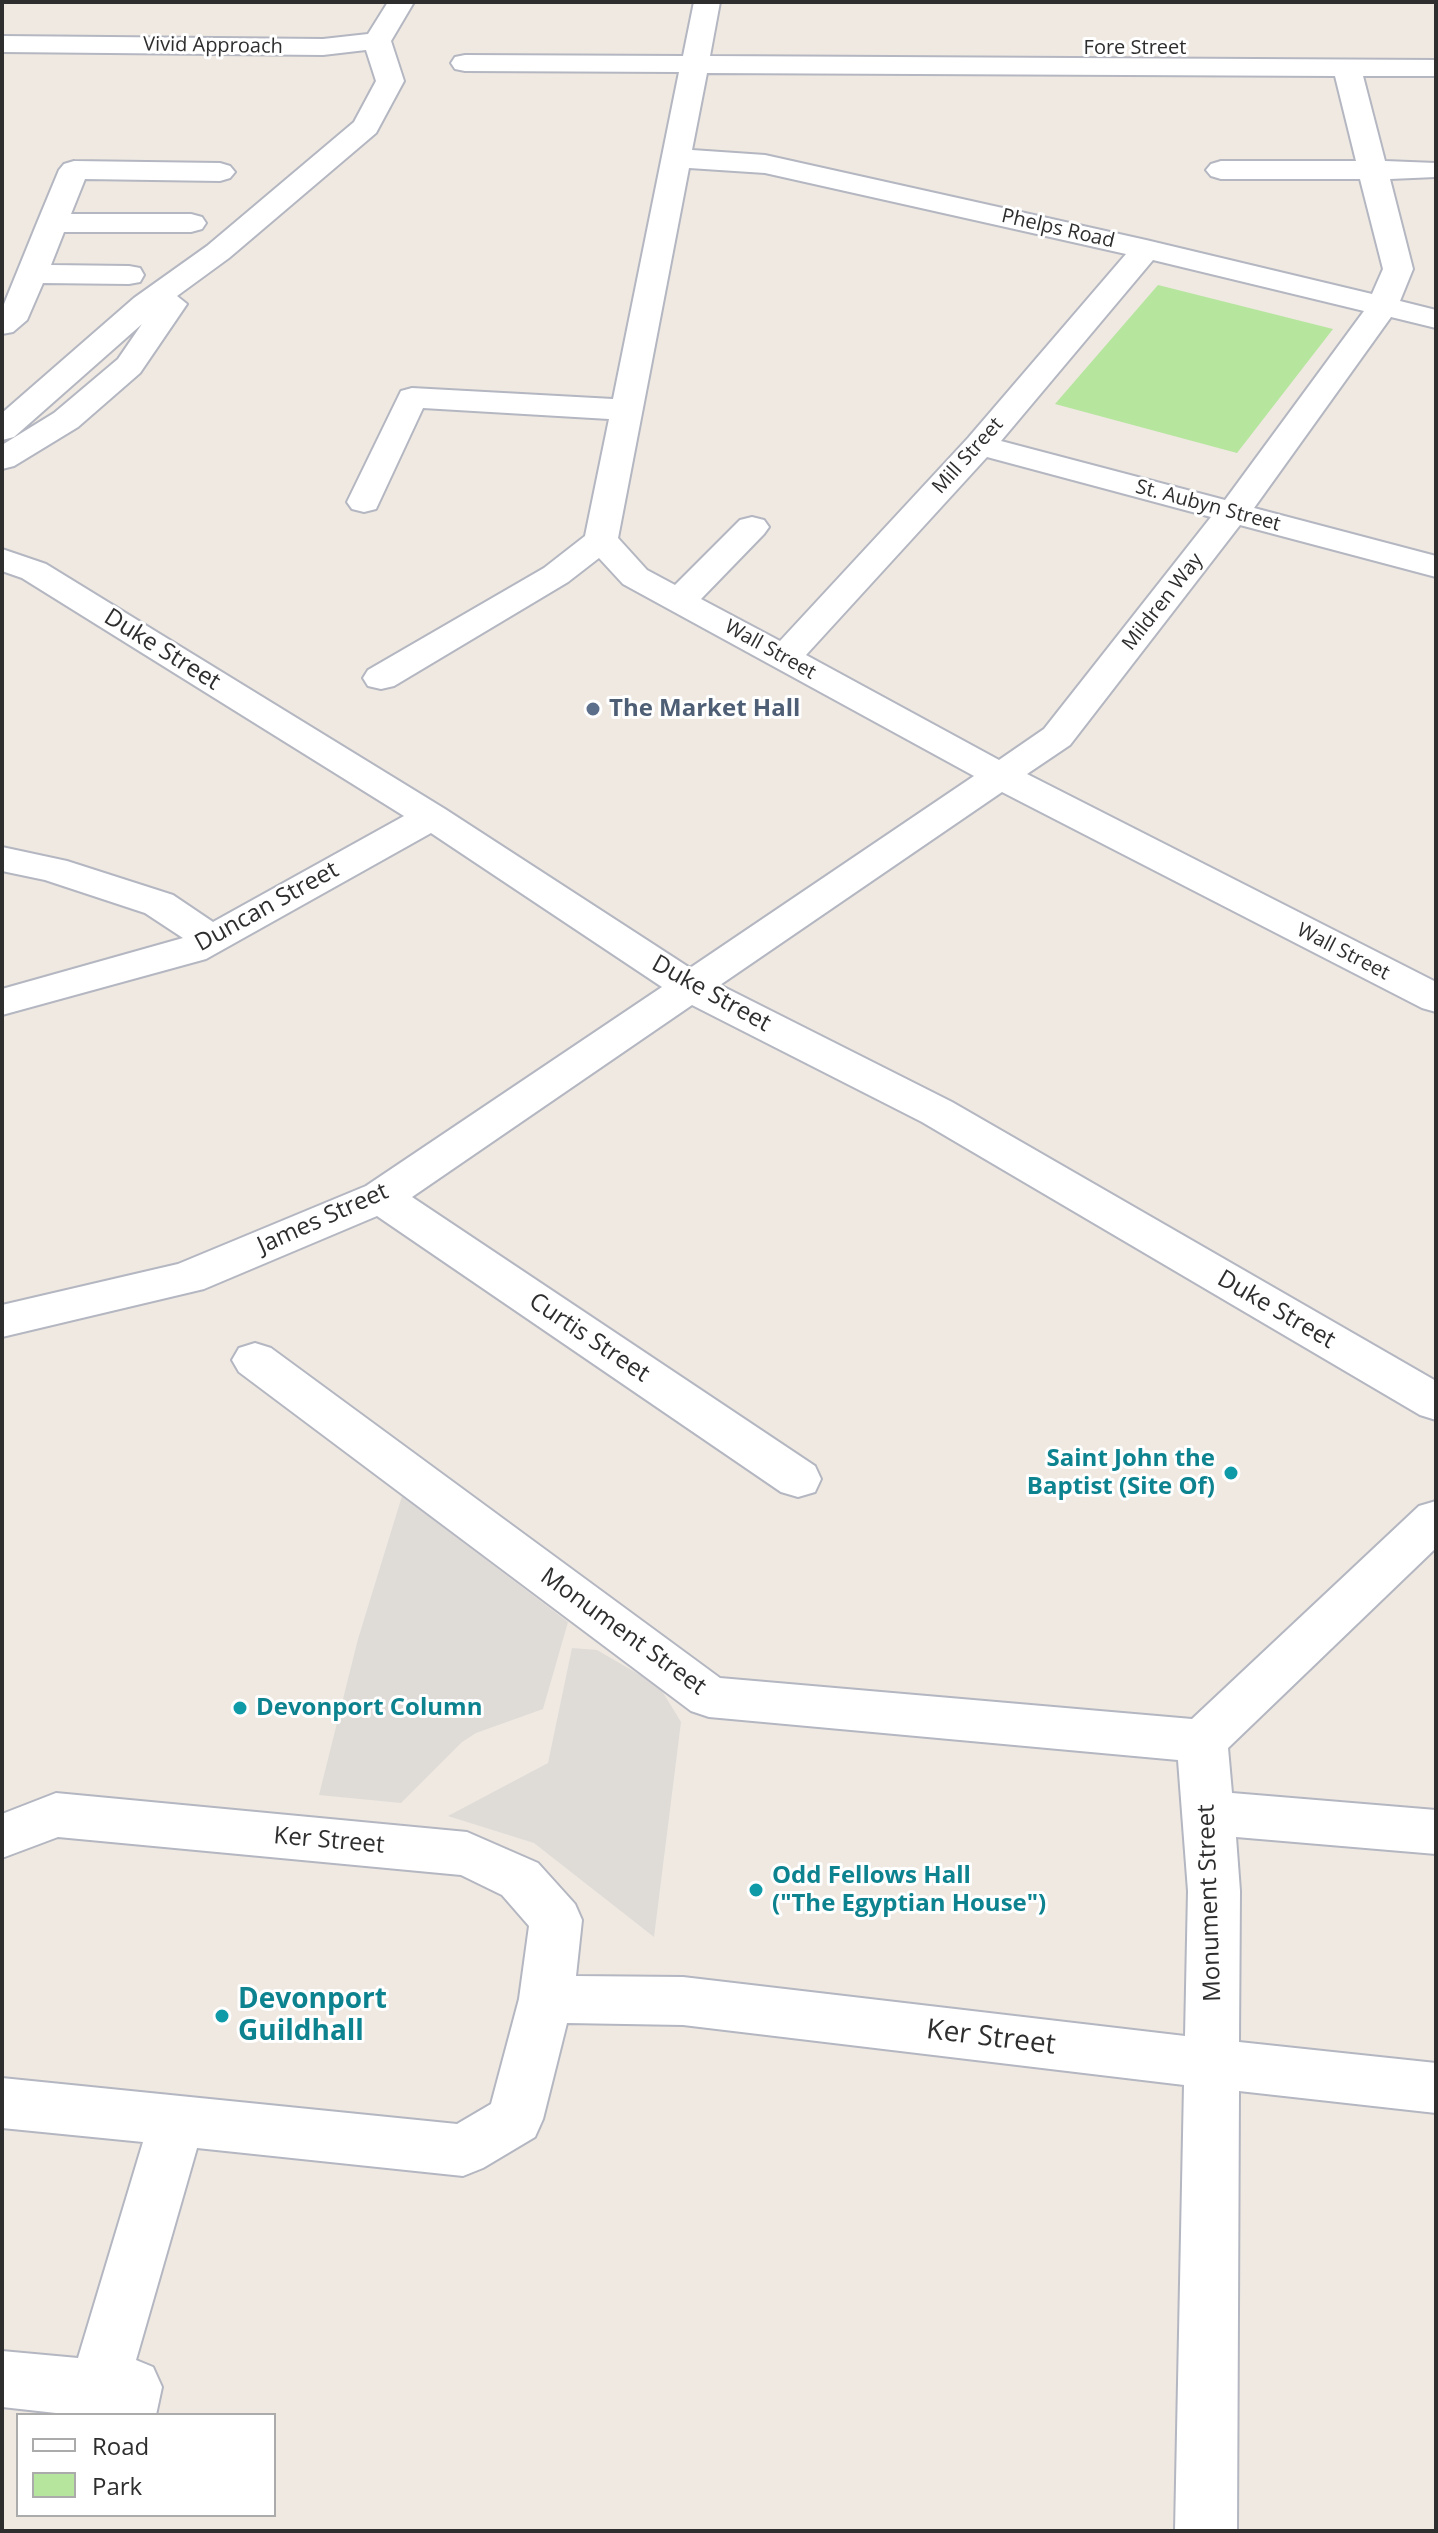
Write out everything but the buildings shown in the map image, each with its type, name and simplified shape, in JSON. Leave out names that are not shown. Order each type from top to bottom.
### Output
[{"type":"street","points":[[2,430],[145,305],[218,252],[366,127],[390,81],[377,41],[401,2]]},
{"type":"street","points":[[381,678],[556,575],[601,540],[707,2]]},
{"type":"street","name":"Vivid Approach","points":[[2,44],[323,47],[377,41]]},
{"type":"street","name":"Fore Street","points":[[903,66],[944,45],[1305,48],[1356,70]]},
{"type":"street","name":"Fore Street","points":[[465,63],[1356,70],[1431,61]]},
{"type":"street","name":"Mildren Way","points":[[690,987],[1057,737],[1232,513],[1383,306],[1398,269],[1373,170],[1356,70]]},
{"type":"street","name":"Phelps Road","points":[[676,158],[765,164],[1146,249],[1436,319]]},
{"type":"street","points":[[2,325],[16,313],[74,170],[220,172]]},
{"type":"street","points":[[1221,170],[1427,170]]},
{"type":"street","points":[[52,223],[191,223]]},
{"type":"street","name":"Mill Street","points":[[784,658],[980,445],[1146,249]]},
{"type":"street","points":[[2,459],[66,420],[129,366],[165,310],[218,252]]},
{"type":"street","points":[[32,274],[129,275]]},
{"type":"street","points":[[364,502],[412,398],[627,410]]},
{"type":"street","name":"St. Aubyn Street","points":[[980,445],[1436,567]]},
{"type":"street","points":[[679,601],[752,527]]},
{"type":"street","name":"Wall Street","points":[[601,540],[635,577],[999,775],[1436,999]]},
{"type":"street","name":"Duke Street","points":[[2,559],[34,571],[432,817],[690,987],[937,1112],[1436,1403]]},
{"type":"street","name":"Duncan Street","points":[[2,1002],[192,950],[432,817]]},
{"type":"street","points":[[2,859],[53,870],[159,904],[210,938]]},
{"type":"street","name":"James Street","points":[[2,1321],[188,1278],[381,1197],[690,987]]},
{"type":"street","name":"Curtis Street","points":[[381,1197],[798,1479]]},
{"type":"street","name":"Monument Street","points":[[255,1360],[709,1697],[1202,1741],[1214,1891],[1206,2531]]},
{"type":"street","points":[[1202,1741],[1436,1519]]},
{"type":"street","points":[[1207,1813],[1436,1832]]},
{"type":"street","name":"Ker Street","points":[[2,1836],[56,1815],[467,1854],[520,1879],[556,1920],[546,1999],[515,2119],[463,2150],[2,2103]]},
{"type":"street","name":"Ker Street","points":[[546,1999],[683,2001],[1436,2088]]},
{"type":"street","points":[[2,2379],[99,2389],[113,2398],[177,2121]]},
{"type":"green space","points":[[1158,285],[1333,329],[1237,453],[1055,404]]},
{"type":"shaded area","points":[[402,1496],[568,1622],[543,1709],[476,1733],[462,1742],[401,1803],[319,1795],[358,1639]]},
{"type":"shaded area","points":[[572,1648],[597,1650],[659,1686],[681,1722],[654,1937],[534,1843],[448,1816],[548,1763]]},
{"type":"place","name":"The Market Hall","points":[[593,709]]},
{"type":"place","name":"Saint John the Baptist (Site Of)","points":[[1231,1473]]},
{"type":"place","name":"Devonport Column","points":[[240,1708]]},
{"type":"place","name":"Odd Fellows Hall (\"The Egyptian House\")","points":[[756,1890]]},
{"type":"place","name":"Devonport Guildhall","points":[[222,2016]]}]
